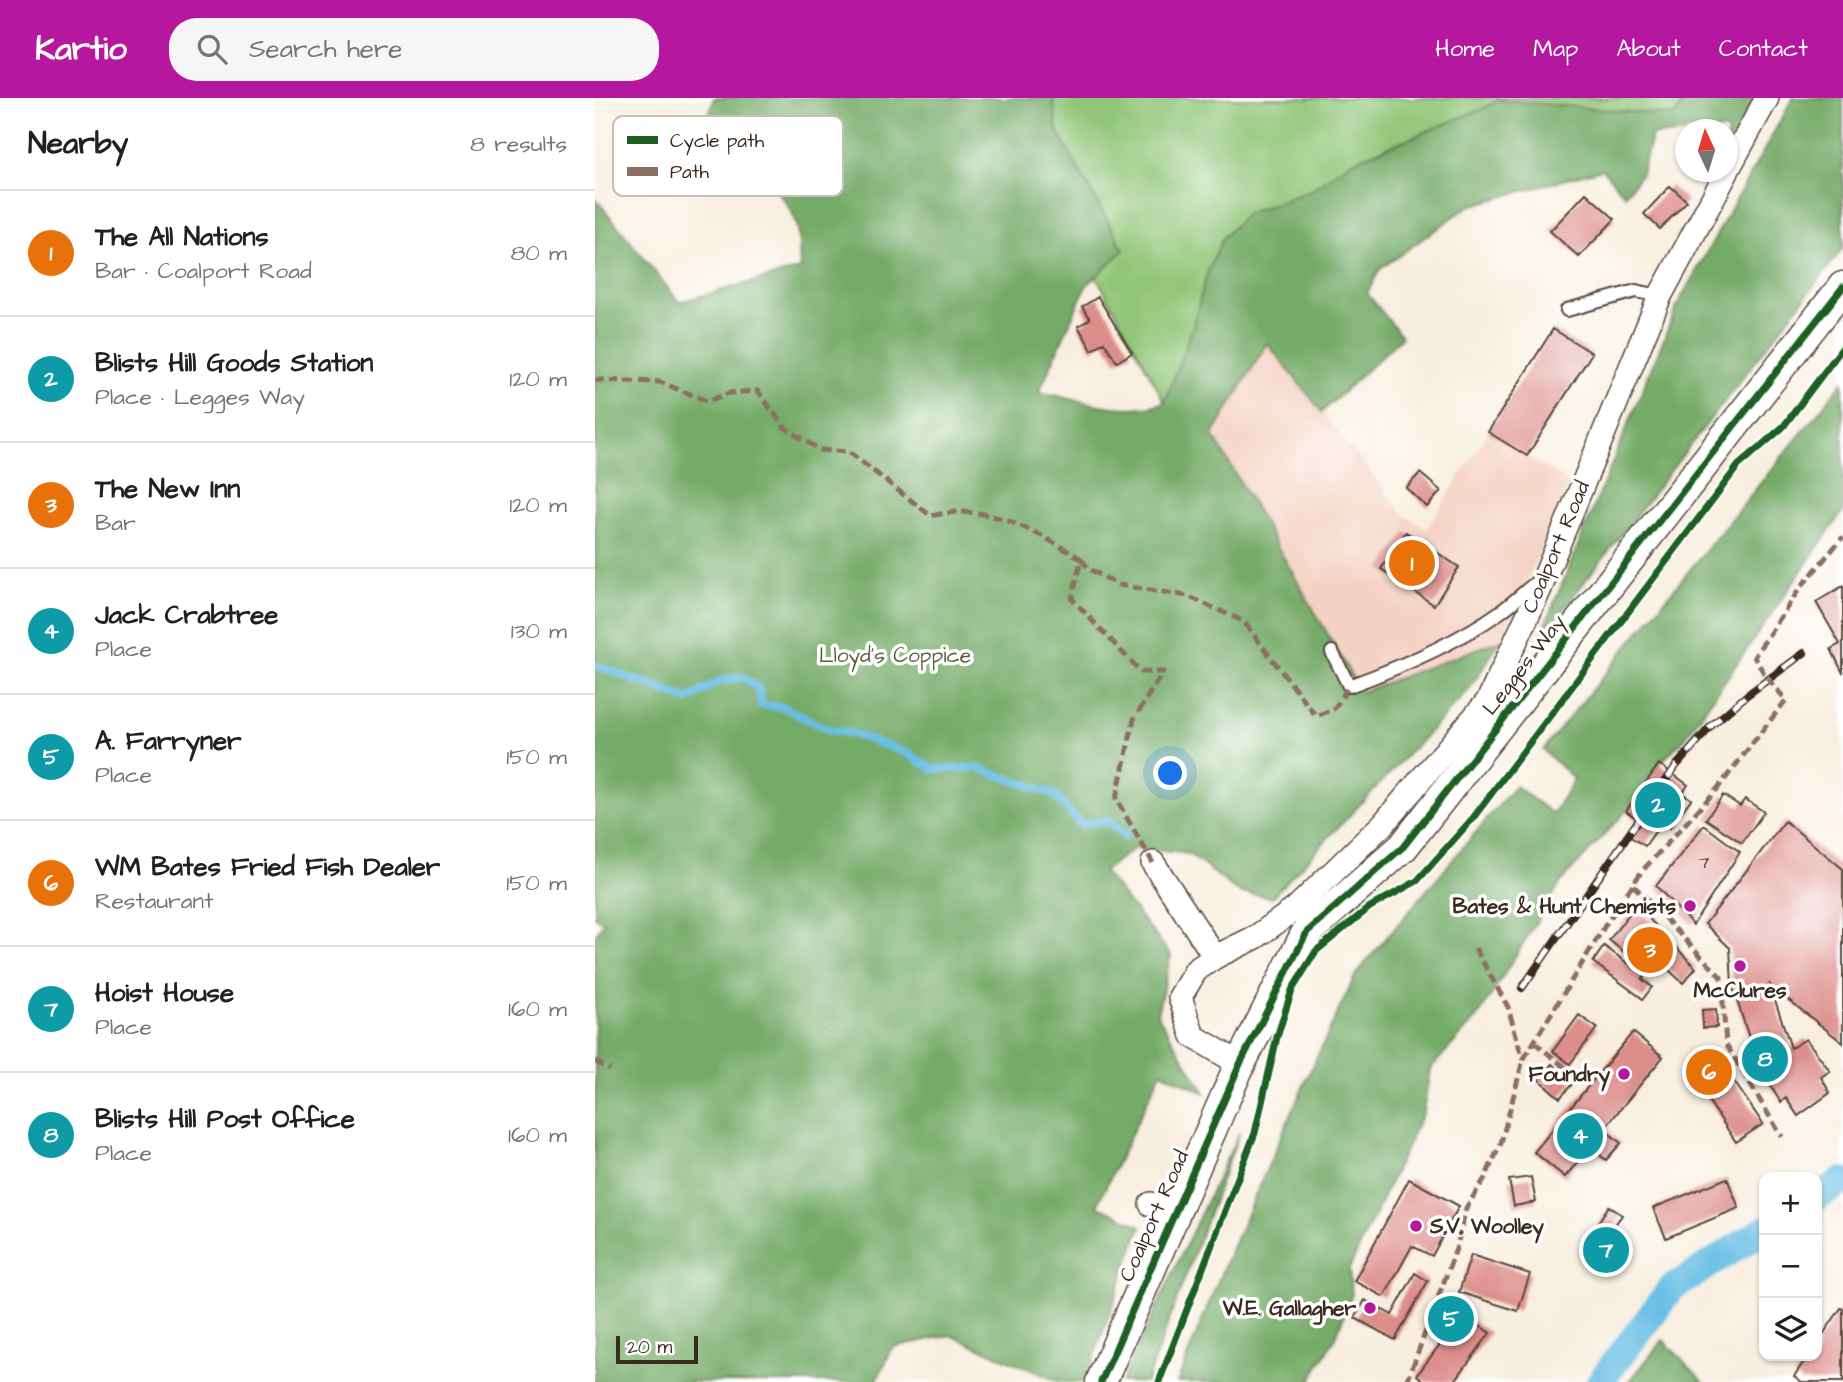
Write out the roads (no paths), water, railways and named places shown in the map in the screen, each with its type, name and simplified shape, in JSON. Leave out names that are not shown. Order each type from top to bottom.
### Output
[{"type":"street","name":"Coalport Road","points":[[1738,151],[1767,98]]},
{"type":"street","name":"Coalport Road","points":[[1101,1382],[1163,1210],[1240,1064],[1193,1036],[1180,997],[1196,970],[1215,957],[1256,937],[1295,909],[1383,824],[1488,701],[1546,574],[1660,296],[1721,182]]},
{"type":"street","name":"Legges Way","points":[[1240,1064],[1307,932],[1403,847],[1843,287]]},
{"type":"street","points":[[1153,863],[1215,957]]},
{"type":"lane","points":[[1567,310],[1636,291],[1660,296]]},
{"type":"lane","points":[[1332,652],[1349,686],[1361,682],[1440,648],[1499,612],[1546,574]]},
{"type":"waterway","points":[[595,665],[688,700],[720,681],[743,677],[759,689],[761,705],[783,707],[829,730],[850,733],[907,753],[933,769],[978,768],[1053,794],[1080,824],[1108,821],[1125,837]]},
{"type":"waterway","points":[[1822,1194],[1843,1181]]},
{"type":"waterway","points":[[1600,1382],[1672,1288],[1759,1233]]},
{"type":"railway","points":[[1522,988],[1676,766],[1712,725],[1804,653]]},
{"type":"place","name":"The All Nations","points":[[1412,563]]},
{"type":"place","name":"Blists Hill Goods Station","points":[[1658,805]]},
{"type":"place","name":"Bates & Hunt Chemists","points":[[1690,906]]},
{"type":"place","name":"The New Inn","points":[[1650,950]]},
{"type":"place","name":"McClures","points":[[1740,966]]},
{"type":"place","name":"Blists Hill Post Office","points":[[1765,1059]]},
{"type":"place","name":"WM Bates Fried Fish Dealer","points":[[1709,1072]]},
{"type":"place","name":"Foundry","points":[[1624,1074]]},
{"type":"place","name":"Jack Crabtree","points":[[1580,1136]]},
{"type":"place","name":"S.V. Woolley","points":[[1416,1226]]},
{"type":"place","name":"Hoist House","points":[[1606,1250]]},
{"type":"place","name":"W.E. Gallagher","points":[[1370,1308]]},
{"type":"place","name":"A. Farryner","points":[[1451,1319]]},
{"type":"park label","name":"Lloyd's Coppice","points":[[895,655]]}]
